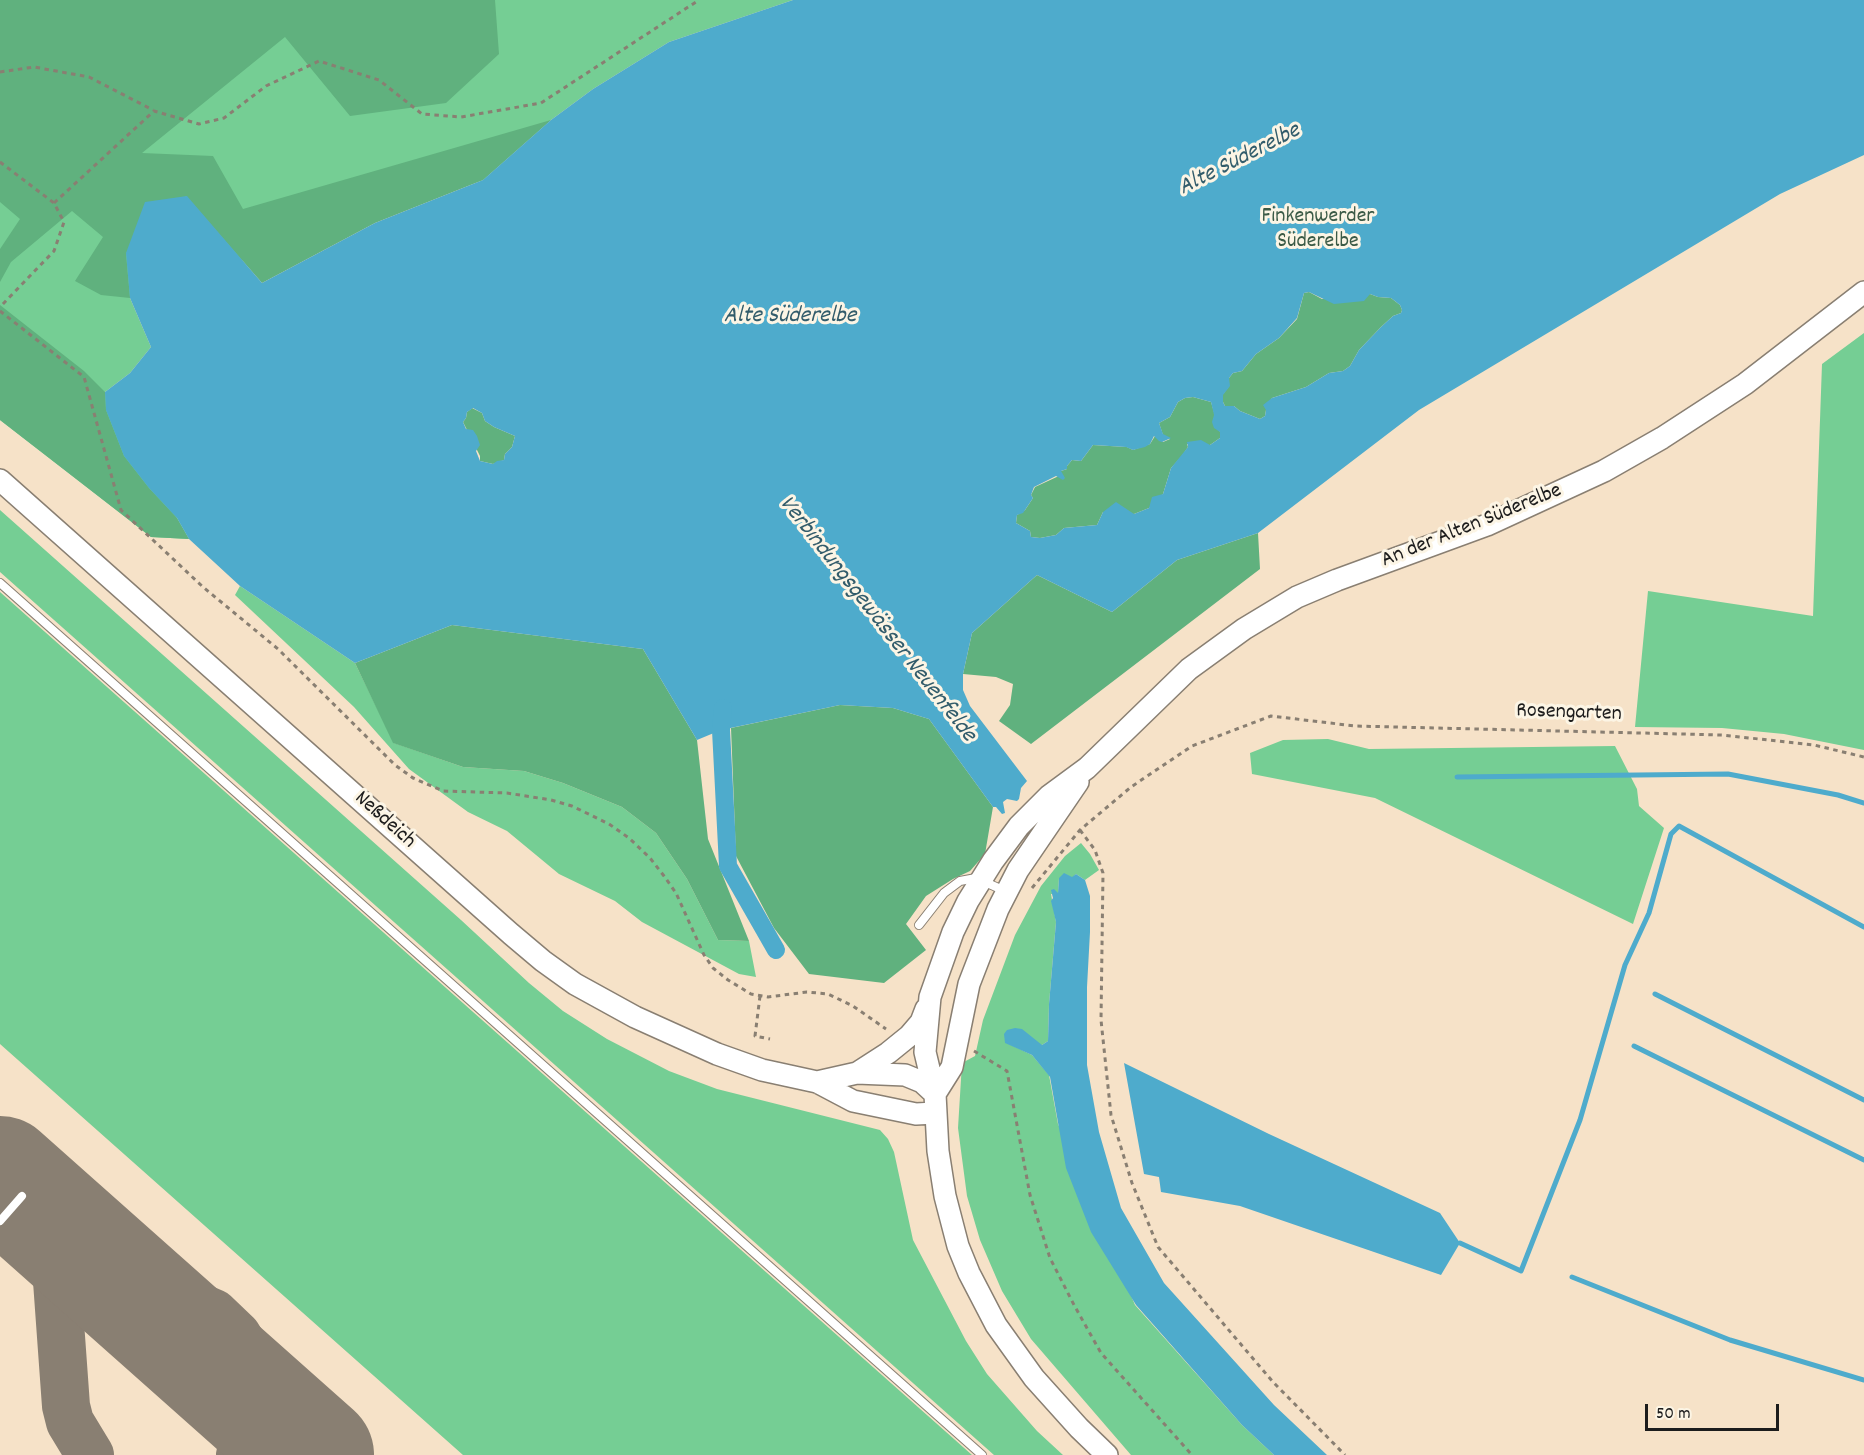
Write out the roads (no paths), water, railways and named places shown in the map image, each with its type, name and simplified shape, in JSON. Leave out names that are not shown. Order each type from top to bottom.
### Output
[{"type":"main road","name":"An der Alten Süderelbe","points":[[935,1103],[925,1052],[930,997],[953,932],[981,880],[1019,826],[1049,796],[1087,768],[1189,669],[1264,616],[1297,597],[1336,580],[1487,525],[1604,471],[1662,438],[1745,384],[1859,296]]},
{"type":"main road","name":"Neßdeich","points":[[0,480],[543,961],[591,993],[678,1038],[748,1065],[816,1083],[853,1101],[916,1114],[935,1103],[922,1082],[905,1075],[857,1073],[816,1083]]},
{"type":"main road","name":"An der Alten Süderelbe","points":[[935,1103],[952,1067],[969,984],[991,926],[1017,894],[1033,846],[1087,768]]},
{"type":"main road","points":[[857,1073],[901,1043],[921,1022],[930,997]]},
{"type":"main road","points":[[935,1103],[939,1160],[951,1221],[965,1264],[982,1301],[996,1325],[1034,1378],[1107,1455]]},
{"type":"lane","points":[[0,583],[982,1455]]},
{"type":"lane","points":[[919,925],[951,886],[968,879],[976,878],[1017,894]]},
{"type":"lane","points":[[0,1221],[22,1196]]},
{"type":"water","name":"Alte Süderelbe","points":[[793,0],[1864,0],[1864,155],[1780,194],[1419,410],[1258,533],[1177,560],[1112,612],[1037,575],[972,633],[963,674],[963,690],[970,706],[1027,781],[1021,788],[1017,801],[1007,799],[1003,802],[1005,813],[1002,814],[996,807],[993,807],[929,719],[893,708],[840,705],[721,730],[697,740],[643,649],[452,625],[355,663],[240,586],[189,539],[177,518],[124,456],[106,410],[105,392],[130,373],[151,347],[130,298],[126,253],[145,202],[187,196],[262,283],[375,223],[483,180],[551,120],[593,89],[669,42]],"holes":[[[1309,292],[1334,304],[1364,301],[1370,294],[1391,298],[1400,305],[1402,310],[1381,327],[1359,350],[1350,366],[1343,371],[1329,373],[1306,387],[1272,398],[1263,405],[1266,410],[1265,416],[1260,419],[1234,406],[1225,406],[1223,395],[1230,386],[1229,378],[1233,373],[1242,371],[1256,354],[1279,338],[1297,318],[1304,293]],[[1193,397],[1211,402],[1214,415],[1212,422],[1214,428],[1220,432],[1220,438],[1210,445],[1201,440],[1187,442],[1188,447],[1171,468],[1163,494],[1152,497],[1149,508],[1134,514],[1116,502],[1103,512],[1097,525],[1064,528],[1056,535],[1040,538],[1031,537],[1030,531],[1016,523],[1017,515],[1023,513],[1033,498],[1031,495],[1034,487],[1056,476],[1063,480],[1065,478],[1061,471],[1067,469],[1072,460],[1081,461],[1093,445],[1126,447],[1133,450],[1150,444],[1154,436],[1162,442],[1171,438],[1163,434],[1159,423],[1170,417],[1178,402]],[[473,408],[482,413],[485,421],[515,436],[512,447],[505,454],[504,460],[493,464],[480,461],[476,451],[480,445],[477,436],[473,430],[466,429],[463,422],[467,412]]]},
{"type":"water","points":[[1064,873],[1072,877],[1076,874],[1085,880],[1090,896],[1087,1065],[1099,1132],[1121,1208],[1164,1283],[1274,1405],[1327,1455],[1274,1455],[1242,1425],[1136,1305],[1091,1232],[1066,1168],[1050,1077],[1032,1055],[1005,1043],[1004,1034],[1007,1030],[1015,1028],[1022,1029],[1042,1045],[1048,1041],[1056,922],[1051,890],[1054,889],[1058,893],[1059,878]]},
{"type":"water","points":[[1124,1063],[1269,1134],[1440,1213],[1460,1243],[1441,1275],[1240,1206],[1161,1192],[1159,1177],[1144,1174]]},
{"type":"waterway","points":[[723,708],[721,730],[728,866],[776,950]]},
{"type":"waterway","points":[[1457,777],[1728,774],[1838,795],[1864,803]]},
{"type":"waterway","points":[[1460,1243],[1521,1271],[1580,1120],[1625,965],[1649,913],[1671,834],[1679,826],[1864,927]]},
{"type":"waterway","points":[[1655,994],[1864,1100]]},
{"type":"waterway","points":[[1634,1046],[1864,1160]]},
{"type":"waterway","points":[[1572,1277],[1730,1340],[1864,1380]]},
{"type":"park label","name":"Finkenwerder Süderelbe","points":[[1318,230]]},
{"type":"water label","name":"Verbindungsgewässer Neuenfelde","points":[[876,620]]}]
